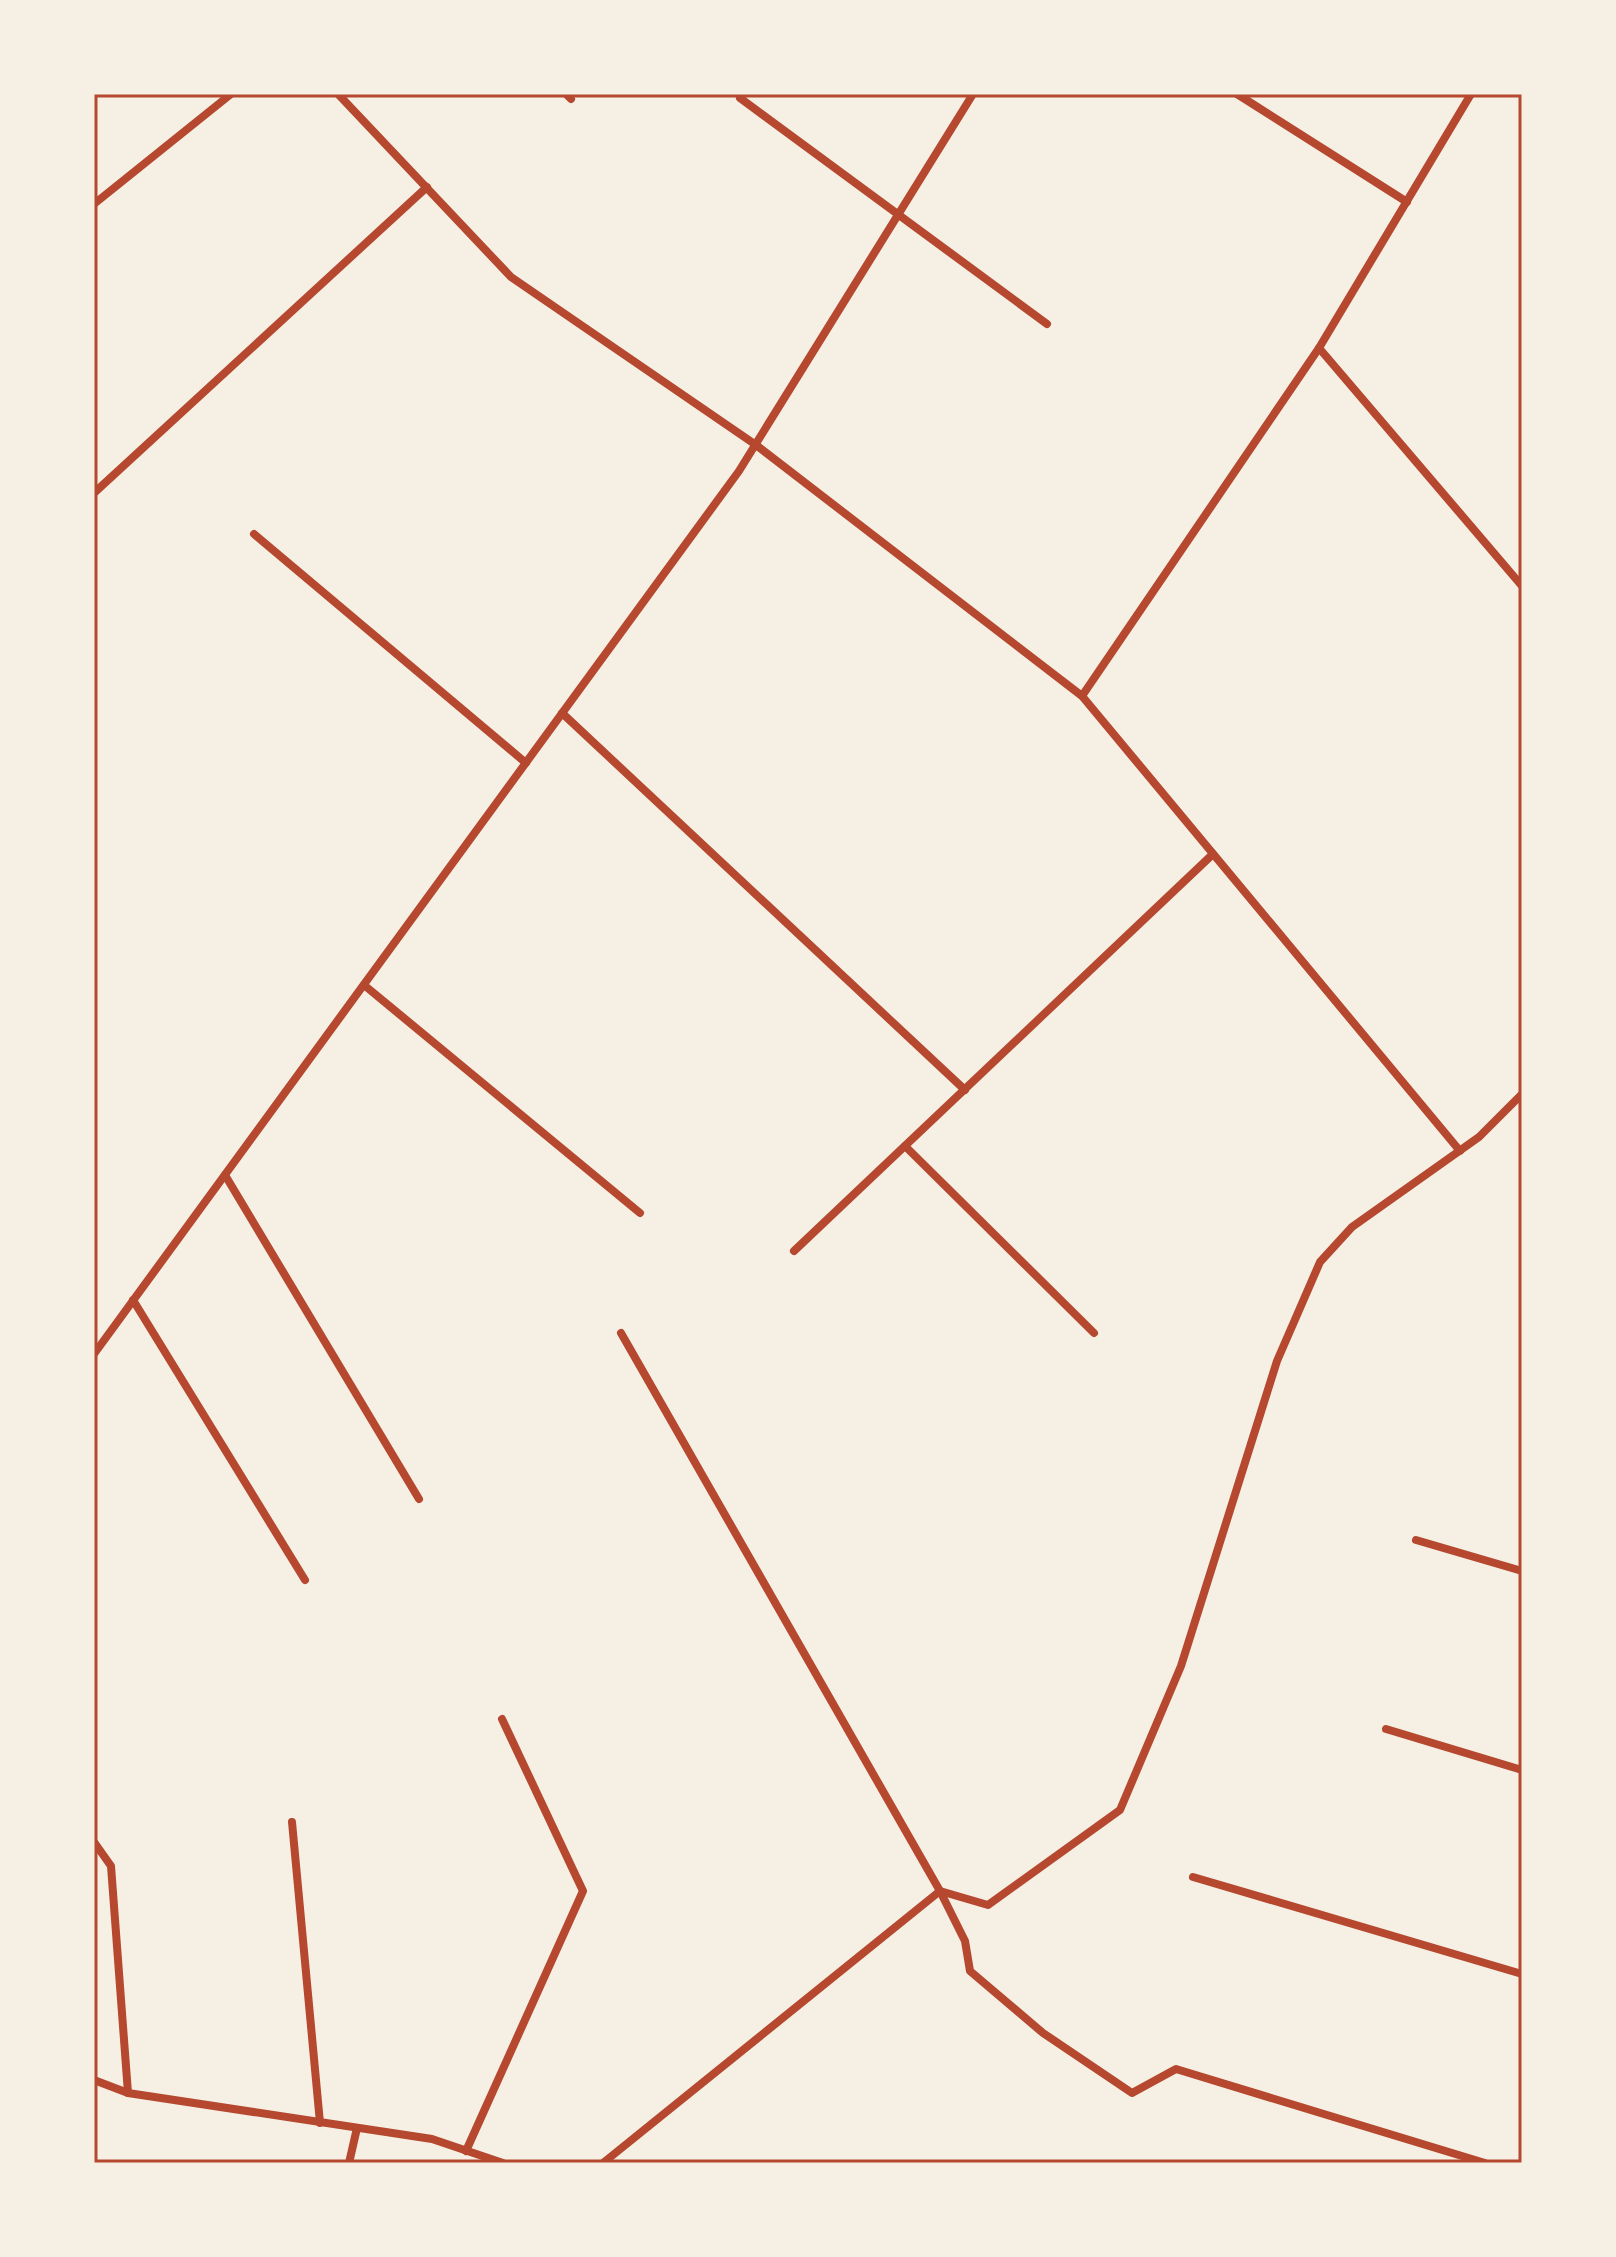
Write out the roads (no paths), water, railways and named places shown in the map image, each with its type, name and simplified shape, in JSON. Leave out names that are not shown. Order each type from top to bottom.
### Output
[{"type":"street","points":[[94,204],[231,94]]},
{"type":"street","points":[[338,94],[511,277],[756,445],[1082,696],[1460,1151]]},
{"type":"street","points":[[94,1354],[729,484],[973,94]]},
{"type":"street","points":[[1237,94],[1407,202]]},
{"type":"street","points":[[1082,696],[1319,348],[1471,94]]},
{"type":"street","points":[[740,98],[1047,324]]},
{"type":"street","points":[[94,493],[427,187]]},
{"type":"street","points":[[1319,348],[1522,586]]},
{"type":"street","points":[[254,534],[526,763]]},
{"type":"street","points":[[562,713],[965,1090]]},
{"type":"street","points":[[794,1251],[1213,854]]},
{"type":"street","points":[[364,985],[640,1213]]},
{"type":"street","points":[[940,1891],[988,1905],[1120,1810],[1181,1666],[1277,1361],[1320,1262],[1352,1227],[1479,1137],[1522,1094]]},
{"type":"street","points":[[905,1146],[1094,1333]]},
{"type":"street","points":[[225,1175],[419,1499]]},
{"type":"street","points":[[133,1300],[305,1580]]},
{"type":"street","points":[[621,1333],[940,1891],[965,1941],[970,1971],[1043,2033],[1132,2093],[1176,2069],[1485,2163]]},
{"type":"street","points":[[1416,1540],[1522,1571]]},
{"type":"street","points":[[466,2151],[583,1891],[502,1719]]},
{"type":"street","points":[[1386,1729],[1522,1770]]},
{"type":"street","points":[[292,1822],[320,2123]]},
{"type":"street","points":[[94,1842],[111,1866],[128,2093]]},
{"type":"street","points":[[1193,1877],[1522,1974]]},
{"type":"street","points":[[603,2163],[940,1891]]},
{"type":"street","points":[[94,2080],[128,2093],[432,2139],[503,2163]]},
{"type":"street","points":[[349,2163],[357,2128]]}]
